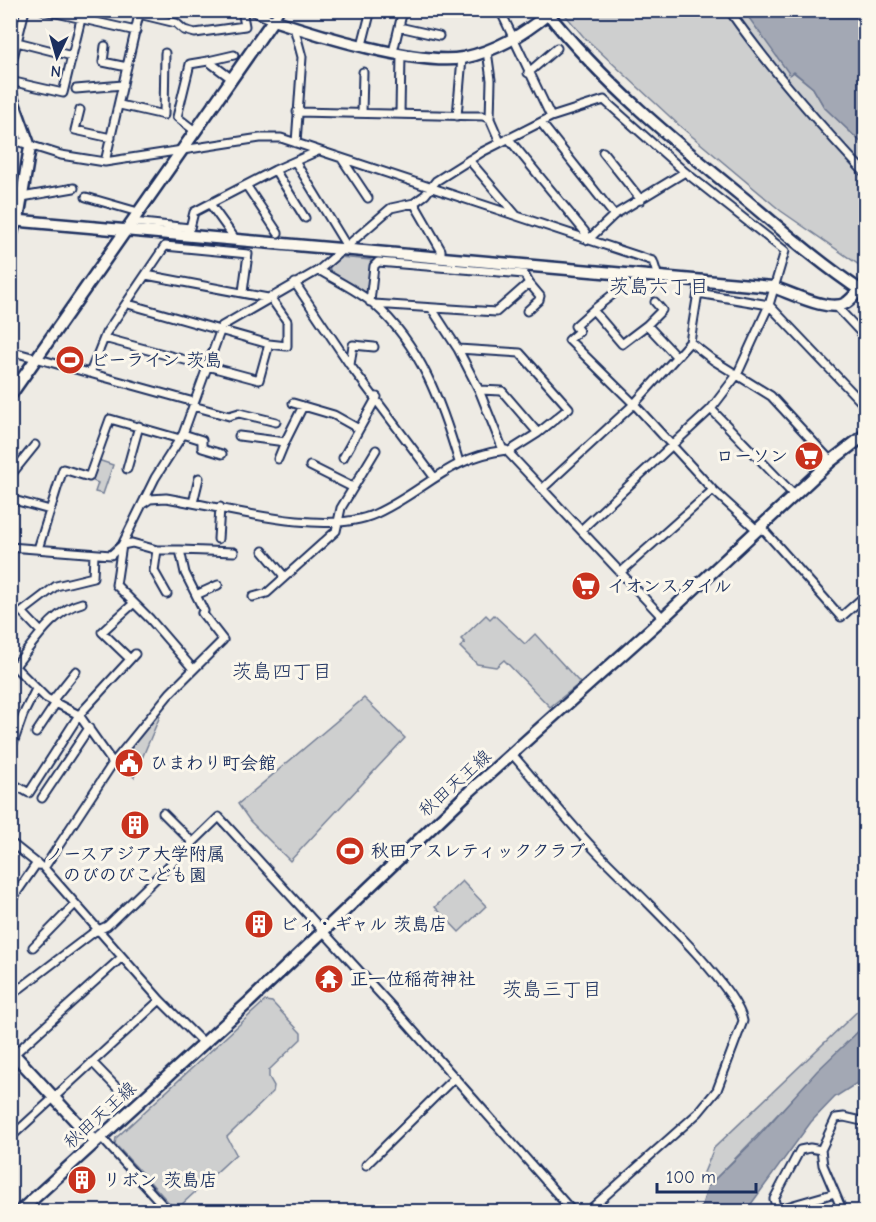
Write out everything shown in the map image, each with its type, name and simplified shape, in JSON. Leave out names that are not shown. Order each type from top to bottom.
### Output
[{"type":"street","points":[[10,70],[25,10]]},
{"type":"street","points":[[43,10],[135,31]]},
{"type":"street","points":[[105,162],[140,12],[176,23],[184,30],[195,33],[245,26],[242,10]]},
{"type":"street","points":[[249,10],[294,27],[362,45],[436,59],[462,58],[487,51],[516,38],[547,12],[600,70],[651,119],[776,225],[864,290],[846,303],[836,306]]},
{"type":"street","points":[[10,396],[280,10]]},
{"type":"street","points":[[362,45],[370,10]]},
{"type":"street","points":[[400,114],[397,53],[403,10]]},
{"type":"street","points":[[500,10],[516,38],[528,73],[551,117]]},
{"type":"street","points":[[729,10],[775,73],[866,174]]},
{"type":"street","points":[[10,81],[63,93],[81,19]]},
{"type":"street","points":[[294,27],[302,57],[296,143]]},
{"type":"street","points":[[399,27],[439,36]]},
{"type":"street","points":[[17,42],[72,56]]},
{"type":"street","points":[[105,46],[103,62],[128,67]]},
{"type":"street","points":[[528,73],[557,48]]},
{"type":"street","points":[[487,51],[491,80],[490,119],[500,142]]},
{"type":"street","points":[[120,105],[164,115],[165,53]]},
{"type":"street","points":[[195,131],[177,117],[190,64],[234,55]]},
{"type":"street","points":[[457,116],[462,58]]},
{"type":"street","points":[[208,61],[232,79]]},
{"type":"street","points":[[362,113],[363,72]]},
{"type":"street","points":[[76,89],[123,85]]},
{"type":"street","points":[[10,92],[30,147],[22,197],[14,220],[10,246]]},
{"type":"street","points":[[193,669],[116,585],[122,545],[181,436],[219,330],[269,297],[319,270],[391,208],[414,203],[436,181],[469,160],[508,138],[542,124],[551,117],[604,100],[608,101],[685,172],[784,251],[769,305],[737,375],[711,409],[581,530]]},
{"type":"street","points":[[80,110],[75,130],[111,138]]},
{"type":"street","points":[[297,112],[483,116],[490,119]]},
{"type":"street","points":[[542,124],[614,215]]},
{"type":"street","points":[[10,139],[30,147],[91,162],[105,162],[261,138],[281,138],[653,261],[658,277]]},
{"type":"street","points":[[508,138],[585,232],[588,240]]},
{"type":"street","points":[[14,220],[132,222],[190,228],[195,212],[275,170],[296,163],[318,151]]},
{"type":"street","points":[[603,152],[641,200]]},
{"type":"street","points":[[342,159],[368,198]]},
{"type":"street","points":[[469,160],[516,216]]},
{"type":"street","points":[[296,163],[343,247]]},
{"type":"street","points":[[275,170],[305,218]]},
{"type":"street","points":[[588,240],[614,215],[685,172]]},
{"type":"street","points":[[246,185],[278,233]]},
{"type":"street","points":[[22,197],[74,188]]},
{"type":"street","points":[[86,197],[132,222],[236,240],[343,247],[441,258],[774,287],[836,306],[866,338]]},
{"type":"street","points":[[414,203],[441,250],[441,258]]},
{"type":"street","points":[[210,204],[236,240]]},
{"type":"street","points":[[90,373],[104,338],[165,246],[248,254],[243,292]]},
{"type":"street","points":[[372,303],[374,266],[378,262],[524,274],[540,296],[539,300],[527,311]]},
{"type":"street","points":[[319,270],[372,303],[401,335],[432,382],[459,462]]},
{"type":"street","points":[[128,304],[269,344],[287,346],[288,327],[269,297],[146,275]]},
{"type":"street","points":[[542,489],[634,404],[690,342],[700,280]]},
{"type":"street","points":[[295,283],[350,365],[377,397],[434,477]]},
{"type":"street","points":[[372,303],[496,312],[529,283]]},
{"type":"street","points":[[698,293],[769,305],[866,406]]},
{"type":"street","points":[[612,295],[575,326],[579,331],[569,340],[634,404],[713,490],[759,529],[841,617],[866,595]]},
{"type":"street","points":[[593,310],[622,344],[662,310],[655,302]]},
{"type":"street","points":[[432,309],[458,349],[506,451],[663,618]]},
{"type":"street","points":[[647,325],[676,356]]},
{"type":"street","points":[[104,338],[259,380],[269,344]]},
{"type":"street","points":[[690,342],[771,396],[831,461]]},
{"type":"street","points":[[350,365],[353,345],[374,347]]},
{"type":"street","points":[[144,503],[158,498],[313,524],[339,522],[375,514],[459,462],[506,451],[538,433],[569,408],[520,353],[458,349]]},
{"type":"street","points":[[10,351],[229,416],[239,413],[276,422]]},
{"type":"street","points":[[479,390],[502,391],[538,433]]},
{"type":"street","points":[[343,458],[377,397]]},
{"type":"street","points":[[293,403],[334,415],[359,429]]},
{"type":"street","points":[[278,459],[303,406]]},
{"type":"street","points":[[711,409],[794,495]]},
{"type":"street","points":[[38,549],[63,469],[89,477],[110,419],[202,440],[202,448],[222,454]]},
{"type":"street","points":[[127,469],[139,426]]},
{"type":"street","name":"秋田天王線","points":[[19,1212],[592,679],[663,618],[831,461],[866,434]]},
{"type":"street","points":[[239,436],[285,442]]},
{"type":"street","points":[[10,476],[34,445]]},
{"type":"street","points":[[253,597],[267,593],[336,531],[341,508],[376,450]]},
{"type":"street","points":[[310,466],[352,487]]},
{"type":"street","points":[[193,503],[199,478]]},
{"type":"street","points":[[621,572],[713,490]]},
{"type":"street","points":[[10,499],[50,510]]},
{"type":"street","points":[[218,539],[220,507]]},
{"type":"street","points":[[10,547],[111,555],[122,545],[132,543],[157,550],[234,552]]},
{"type":"street","points":[[157,550],[154,571],[167,594]]},
{"type":"street","points":[[10,902],[40,866],[113,763],[193,669],[223,640],[202,613],[204,611],[185,573],[180,550]]},
{"type":"street","points":[[263,550],[284,576]]},
{"type":"street","points":[[41,632],[22,612],[56,586],[93,577],[94,555]]},
{"type":"street","points":[[196,595],[218,585]]},
{"type":"street","points":[[82,603],[73,605],[41,632],[12,663],[36,689],[78,715],[113,763]]},
{"type":"street","points":[[10,782],[29,794],[78,715],[133,657],[102,632],[134,603]]},
{"type":"street","points":[[36,734],[76,670]]},
{"type":"street","points":[[10,752],[23,715],[36,689]]},
{"type":"street","points":[[42,798],[89,728]]},
{"type":"street","points":[[512,754],[592,847],[711,972],[741,1010],[743,1021],[717,1090],[698,1113],[587,1212]]},
{"type":"street","points":[[163,813],[192,842]]},
{"type":"street","points":[[10,996],[94,932],[100,931],[219,817],[455,1077],[573,1212]]},
{"type":"street","points":[[10,842],[40,866],[160,1000],[203,1043]]},
{"type":"street","points":[[33,947],[75,904]]},
{"type":"street","points":[[122,957],[12,1054],[170,1212]]},
{"type":"street","points":[[10,1138],[160,1000]]},
{"type":"street","points":[[92,1062],[120,1091]]},
{"type":"street","points":[[366,1165],[455,1077]]},
{"type":"street","points":[[843,1212],[823,1165],[821,1150],[836,1118],[844,1117],[866,1122]]},
{"type":"street","points":[[821,1150],[800,1150],[774,1199],[776,1206],[783,1208],[835,1193]]},
{"type":"shaded area","points":[[562,11],[745,11],[791,74],[793,72],[813,88],[824,107],[865,146],[865,269],[781,211],[681,127],[583,36]]},
{"type":"shaded area","points":[[744,11],[865,11],[865,146],[824,107],[813,88],[794,72],[790,75]]},
{"type":"shaded area","points":[[339,257],[371,260],[370,292],[366,294],[331,275],[329,265]]},
{"type":"shaded area","points":[[98,460],[113,465],[103,494],[95,492],[98,483],[91,480]]},
{"type":"shaded area","points":[[486,615],[490,619],[494,615],[525,644],[535,634],[580,683],[550,707],[504,660],[496,667],[477,664],[460,647],[465,643],[461,639]]},
{"type":"shaded area","points":[[364,698],[405,738],[290,861],[250,821],[238,804]]},
{"type":"shaded area","points":[[157,715],[160,716],[134,777],[117,765]]},
{"type":"shaded area","points":[[462,881],[486,906],[459,932],[435,907]]},
{"type":"shaded area","points":[[265,1001],[272,1002],[301,1033],[301,1039],[269,1070],[269,1077],[274,1086],[273,1092],[227,1137],[236,1154],[180,1206],[172,1206],[115,1144],[116,1138]]},
{"type":"shaded area","points":[[865,1004],[865,1025],[708,1186],[701,1180],[714,1148]]},
{"type":"shaded area","points":[[865,1025],[865,1078],[835,1097],[811,1122],[746,1211],[700,1211],[708,1186],[757,1138],[817,1071]]},
{"type":"place","name":"ビーライン 茨島","points":[[70,360]]},
{"type":"place","name":"ローソン","points":[[809,456]]},
{"type":"place","name":"イオンスタイル","points":[[586,586]]},
{"type":"place","name":"ひまわり町会館","points":[[129,763]]},
{"type":"place","name":"ノースアジア大学附属 のびのびこども園","points":[[135,825]]},
{"type":"place","name":"秋田アスレティッククラブ","points":[[350,851]]},
{"type":"place","name":"ビィ・ギャル 茨島店","points":[[259,924]]},
{"type":"place","name":"正一位稲荷神社","points":[[329,979]]},
{"type":"place","name":"リボン 茨島店","points":[[82,1180]]},
{"type":"district","name":"茨島六丁目","points":[[659,286]]},
{"type":"district","name":"茨島四丁目","points":[[282,671]]},
{"type":"district","name":"茨島三丁目","points":[[552,989]]}]
